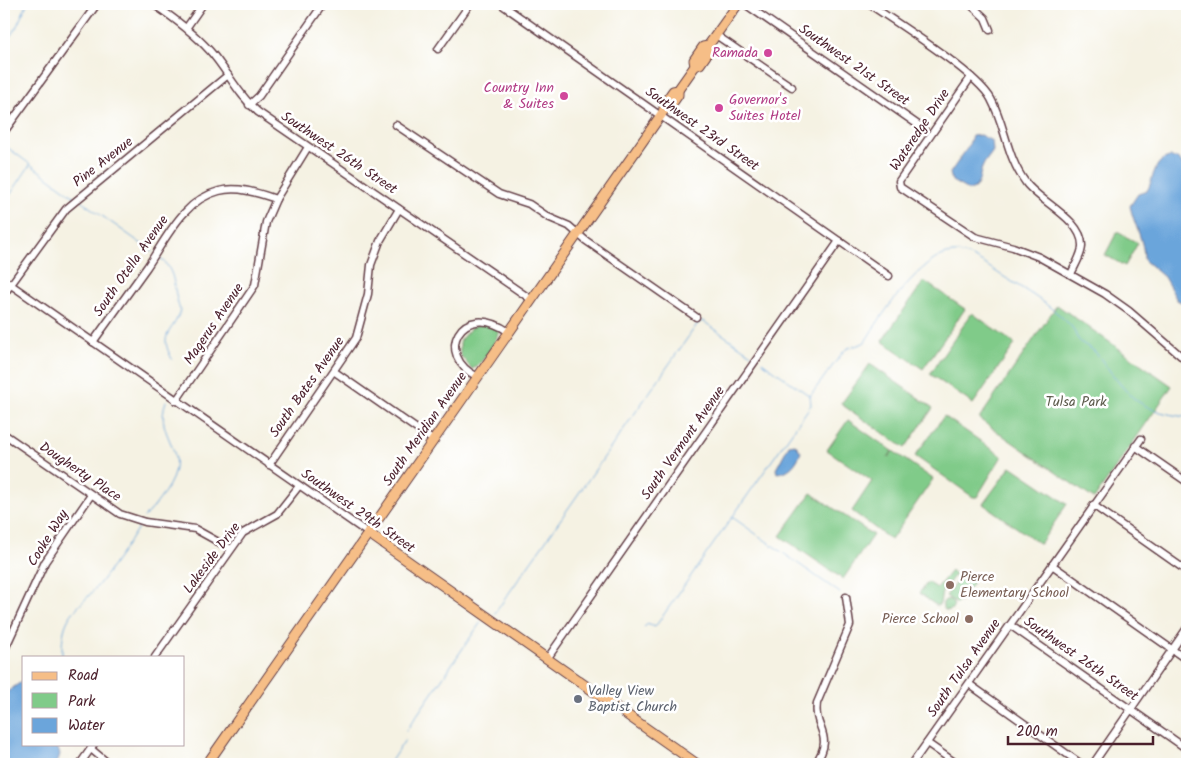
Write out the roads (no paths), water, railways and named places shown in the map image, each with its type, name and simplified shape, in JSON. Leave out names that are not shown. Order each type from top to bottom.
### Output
[{"type":"main road","name":"South Meridian Avenue","points":[[207,764],[578,234],[662,112],[664,104],[673,91],[678,90],[695,66],[694,60],[703,48],[708,46],[738,4]]},
{"type":"main road","name":"Southwest 29th Street","points":[[368,533],[697,764]]},
{"type":"street","points":[[4,132],[97,4]]},
{"type":"street","name":"Southwest 26th Street","points":[[153,4],[186,27],[211,52],[249,105],[532,300]]},
{"type":"street","points":[[186,27],[203,4]]},
{"type":"street","points":[[249,105],[258,96],[323,4]]},
{"type":"street","points":[[438,49],[470,4]]},
{"type":"street","name":"Southwest 23rd Street","points":[[500,4],[662,112],[889,276]]},
{"type":"street","name":"Southwest 21st Street","points":[[745,4],[924,129]]},
{"type":"street","points":[[869,4],[971,77],[991,98],[1001,120],[1010,158],[1026,183],[1034,194],[1066,218],[1079,231],[1082,245],[1081,252],[1071,274]]},
{"type":"street","points":[[970,4],[985,18],[990,30]]},
{"type":"street","points":[[716,35],[792,87]]},
{"type":"street","name":"Pine Avenue","points":[[11,285],[58,219],[77,199],[228,75]]},
{"type":"street","name":"Wateredge Drive","points":[[971,77],[899,181],[900,187],[975,237],[1013,247],[1071,274],[1129,311],[1181,356],[1187,358]]},
{"type":"street","points":[[396,124],[499,194],[529,204],[548,217],[569,226],[696,317]]},
{"type":"street","name":"Magerus Avenue","points":[[176,401],[255,286],[266,222],[276,199],[308,147]]},
{"type":"street","name":"South Otella Avenue","points":[[94,342],[184,213],[200,200],[219,191],[236,189],[276,199]]},
{"type":"street","name":"South Bates Avenue","points":[[269,466],[335,372],[356,338],[362,322],[374,259],[387,227],[399,209]]},
{"type":"street","name":"South Vermont Avenue","points":[[547,659],[839,241]]},
{"type":"street","name":"Southwest 29th Street","points":[[4,280],[368,533]]},
{"type":"street","points":[[4,294],[11,285]]},
{"type":"street","points":[[478,377],[469,371],[459,360],[454,349],[458,334],[475,320],[484,320],[509,332]]},
{"type":"street","points":[[335,372],[434,441]]},
{"type":"street","name":"Dougherty Place","points":[[5,437],[108,507],[131,519],[194,529],[231,549]]},
{"type":"street","name":"South Tulsa Avenue","points":[[912,764],[1092,505],[1141,439]]},
{"type":"street","points":[[1135,446],[1187,482]]},
{"type":"street","name":"Lakeside Drive","points":[[156,656],[231,549],[251,526],[277,514],[299,486]]},
{"type":"street","name":"Cooke Way","points":[[4,651],[45,562],[91,495]]},
{"type":"street","points":[[1092,505],[1187,571]]},
{"type":"street","points":[[1052,564],[1187,660]]},
{"type":"street","points":[[815,764],[823,752],[825,740],[817,712],[817,703],[848,632],[850,625],[848,600]]},
{"type":"street","name":"Southwest 26th Street","points":[[1010,624],[1187,749]]},
{"type":"street","points":[[1093,764],[1187,628]]},
{"type":"street","points":[[969,684],[1082,764]]},
{"type":"street","points":[[927,742],[957,764]]},
{"type":"street","points":[[80,764],[92,747],[109,764]]},
{"type":"water","points":[[980,135],[992,141],[993,151],[983,166],[977,185],[968,190],[952,181],[950,173],[968,147],[972,136]]},
{"type":"water","points":[[1170,157],[1179,159],[1185,170],[1187,305],[1177,300],[1164,277],[1144,260],[1143,247],[1130,206],[1138,194],[1147,191],[1160,162]]},
{"type":"water","points":[[795,444],[801,452],[797,460],[789,469],[777,473],[776,469],[789,445]]},
{"type":"water","points":[[22,681],[22,746],[57,746],[60,754],[57,764],[4,764],[4,694]]},
{"type":"waterway","points":[[4,44],[16,28],[27,4]]},
{"type":"waterway","points":[[4,145],[76,198]]},
{"type":"waterway","points":[[4,204],[30,165]]},
{"type":"waterway","points":[[81,201],[153,252]]},
{"type":"waterway","points":[[644,627],[648,624],[655,627],[811,405],[810,396],[843,352],[848,348],[865,342],[903,288],[928,264],[941,256],[959,253],[972,257],[1028,292],[1055,311],[1071,326],[1080,341],[1096,353],[1124,389],[1133,397],[1154,410],[1187,417]]},
{"type":"waterway","points":[[157,255],[172,274],[180,310],[166,338],[172,359]]},
{"type":"waterway","points":[[495,613],[698,323],[703,321],[751,354]]},
{"type":"waterway","points":[[762,362],[810,396]]},
{"type":"waterway","points":[[144,517],[164,493],[172,478],[175,465],[175,455],[164,425],[163,414],[166,401]]},
{"type":"waterway","points":[[732,517],[840,593]]},
{"type":"waterway","points":[[62,656],[64,631],[71,615],[104,577],[139,526]]},
{"type":"waterway","points":[[406,731],[481,622]]},
{"type":"waterway","points":[[389,764],[405,740]]},
{"type":"place","name":"Ramada","points":[[768,53]]},
{"type":"place","name":"Country Inn & Suites","points":[[564,96]]},
{"type":"place","name":"Governor's Suites Hotel","points":[[719,108]]},
{"type":"place","name":"Pierce Elementary School","points":[[950,585]]},
{"type":"place","name":"Pierce School","points":[[969,619]]},
{"type":"place","name":"Valley View Baptist Church","points":[[578,699]]},
{"type":"park label","name":"Tulsa Park","points":[[1076,402]]}]
